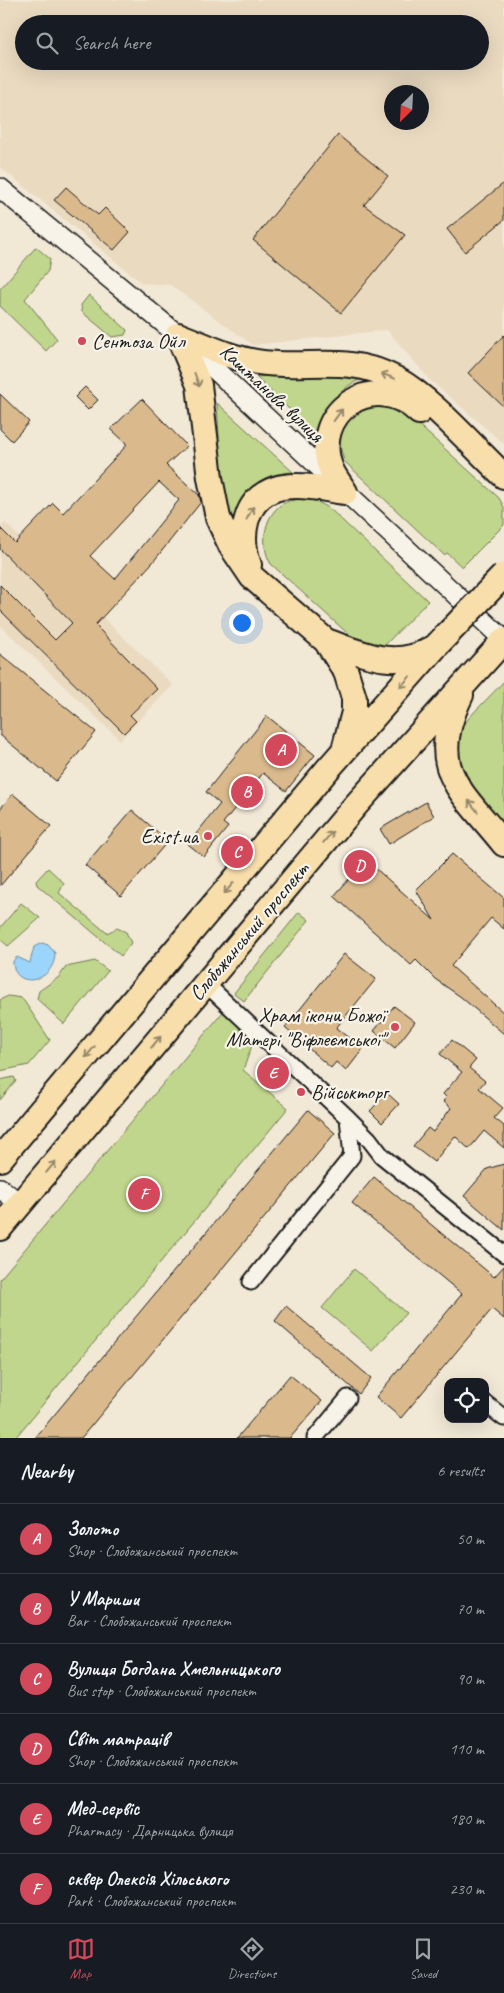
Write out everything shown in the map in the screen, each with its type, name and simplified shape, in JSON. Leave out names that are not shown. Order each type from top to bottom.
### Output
[{"type":"main road","points":[[178,336],[236,358],[259,363],[325,362],[363,367],[396,379],[421,396],[504,476]]},
{"type":"main road","points":[[178,336],[199,385],[210,478],[218,518],[231,546],[252,577],[326,641],[346,672],[354,698],[354,712],[344,751]]},
{"type":"main road","points":[[345,492],[331,469],[327,444],[333,422],[346,404],[359,396],[381,393],[396,397],[414,407],[504,495]]},
{"type":"main road","points":[[252,577],[245,554],[243,534],[247,515],[260,498],[276,489],[294,487],[345,492]]},
{"type":"main road","name":"Слобожанський проспект","points":[[0,1159],[344,751],[437,646],[504,575]]},
{"type":"main road","name":"Слобожанський проспект","points":[[0,1228],[355,806],[504,640]]},
{"type":"main road","points":[[326,641],[371,657],[396,660],[419,656],[437,646]]},
{"type":"main road","points":[[469,679],[450,722],[445,750],[446,762],[459,788],[504,844]]},
{"type":"street","name":"Каштанова вулиця","points":[[0,188],[178,336],[504,640]]},
{"type":"street","points":[[205,983],[348,1118],[369,1139],[382,1156],[504,1254]]},
{"type":"street","points":[[251,1282],[352,1156],[348,1118]]},
{"type":"street","points":[[0,1188],[20,1204]]},
{"type":"street","points":[[315,1438],[348,1398]]},
{"type":"street","points":[[489,1406],[504,1418]]},
{"type":"shaded area","points":[[0,0],[504,0],[504,444],[430,380],[387,330],[253,345],[170,285],[142,283],[0,167]]},
{"type":"shaded area","points":[[5,523],[173,685],[120,740],[0,625],[0,528]]},
{"type":"green space","points":[[36,247],[50,259],[48,271],[25,299],[57,339],[46,351],[0,306],[0,289]]},
{"type":"green space","points":[[89,295],[127,330],[125,335],[112,337],[82,312],[81,305]]},
{"type":"green space","points":[[336,371],[381,381],[357,381],[342,391],[331,406],[320,439],[256,377]]},
{"type":"green space","points":[[217,403],[293,472],[277,474],[265,478],[256,484],[245,501],[238,539],[223,503]]},
{"type":"green space","points":[[371,404],[401,409],[499,498],[504,507],[504,525],[462,567],[447,553],[444,555],[345,462],[340,442],[344,427],[355,415]]},
{"type":"green space","points":[[302,499],[316,501],[329,508],[428,601],[379,651],[356,641],[271,564],[265,548],[268,521],[279,507],[288,501]]},
{"type":"green space","points":[[503,682],[504,826],[469,783],[457,758],[456,745],[462,727]]},
{"type":"green space","points":[[48,868],[64,883],[59,893],[107,933],[117,928],[126,932],[131,943],[121,956],[37,885],[36,881]]},
{"type":"green space","points":[[21,903],[40,918],[8,946],[0,939],[0,928]]},
{"type":"green space","points":[[299,912],[309,920],[244,1001],[234,993]]},
{"type":"green space","points":[[95,961],[108,971],[64,1024],[37,999],[39,991],[59,977],[66,967]]},
{"type":"green space","points":[[8,996],[22,998],[50,1040],[29,1065],[0,1071],[0,1000]]},
{"type":"green space","points":[[223,1012],[254,1040],[243,1070],[288,1108],[15,1438],[0,1438],[0,1279]]},
{"type":"green space","points":[[14,1077],[16,1081],[0,1100],[0,1080]]},
{"type":"green space","points":[[354,1269],[406,1313],[373,1351],[322,1308]]},
{"type":"water","points":[[42,943],[48,945],[55,953],[53,963],[48,971],[42,977],[34,980],[26,980],[20,977],[15,970],[13,961],[17,957],[30,963],[34,947]]},
{"type":"building","points":[[338,135],[388,176],[364,205],[405,235],[341,313],[253,240]]},
{"type":"building","points":[[504,183],[504,220],[465,252],[447,229]]},
{"type":"building","points":[[66,187],[98,215],[105,208],[130,232],[114,250],[54,200]]},
{"type":"building","points":[[504,335],[504,407],[468,373]]},
{"type":"building","points":[[85,387],[98,400],[88,410],[75,397]]},
{"type":"building","points":[[0,394],[29,422],[12,441],[0,429]]},
{"type":"building","points":[[142,399],[187,446],[166,465],[199,495],[201,502],[153,562],[95,625],[157,689],[130,715],[136,721],[124,733],[0,610],[0,585],[55,640],[72,623],[0,549],[0,528],[15,543],[53,503],[63,513],[126,446],[126,443],[111,429]],"holes":[[[159,482],[179,500],[115,579],[90,556]]]},
{"type":"building","points":[[0,654],[96,732],[56,781],[0,735]]},
{"type":"building","points":[[267,716],[315,755],[286,791],[263,773],[223,823],[228,827],[204,857],[188,844],[220,804],[206,792]]},
{"type":"building","points":[[13,794],[51,826],[0,886],[0,809]]},
{"type":"building","points":[[426,802],[434,816],[389,844],[380,829]]},
{"type":"building","points":[[132,810],[168,841],[121,896],[85,865]]},
{"type":"building","points":[[452,854],[504,898],[504,929],[491,918],[451,966],[504,1013],[504,1034],[461,997],[435,979],[416,960],[411,965],[334,896],[366,860],[434,920],[416,890]]},
{"type":"building","points":[[344,954],[376,979],[336,1028],[363,1049],[346,1071],[336,1062],[331,1068],[285,1028]]},
{"type":"building","name":"Храм ікони Божої Матері \"Віфлеємської\"","points":[[394,1006],[415,1022],[395,1048],[374,1031]]},
{"type":"building","points":[[452,1040],[476,1060],[469,1068],[485,1081],[479,1088],[503,1108],[494,1118],[504,1126],[504,1148],[484,1131],[469,1149],[455,1136],[434,1162],[413,1146],[428,1128],[433,1132],[451,1108],[443,1101],[447,1098],[443,1094],[462,1072],[440,1054]]},
{"type":"building","points":[[387,1093],[399,1104],[382,1123],[370,1111]]},
{"type":"building","points":[[308,1110],[335,1133],[81,1438],[35,1438]]},
{"type":"building","points":[[504,1164],[504,1230],[464,1196],[487,1169]]},
{"type":"building","points":[[374,1177],[494,1277],[504,1266],[504,1319],[492,1309],[401,1418],[376,1397],[462,1294],[352,1203]]},
{"type":"building","points":[[286,1306],[371,1378],[359,1394],[275,1321]]},
{"type":"building","points":[[290,1375],[322,1401],[290,1438],[237,1438]]},
{"type":"place","name":"Сентоза Ойл","points":[[82,341]]},
{"type":"place","name":"Золото","points":[[281,750]]},
{"type":"place","name":"У Мариши","points":[[247,792]]},
{"type":"place","name":"Exist.ua","points":[[208,836]]},
{"type":"place","name":"Вулиця Богдана Хмельницького","points":[[237,852]]},
{"type":"place","name":"Світ матраців","points":[[360,866]]},
{"type":"place","name":"Храм ікони Божої Матері \"Віфлеємської\"","points":[[395,1027]]},
{"type":"place","name":"Мед-сервіс","points":[[273,1073]]},
{"type":"place","name":"Військторг","points":[[301,1092]]},
{"type":"place","name":"сквер Олексія Хільського","points":[[144,1194]]}]
